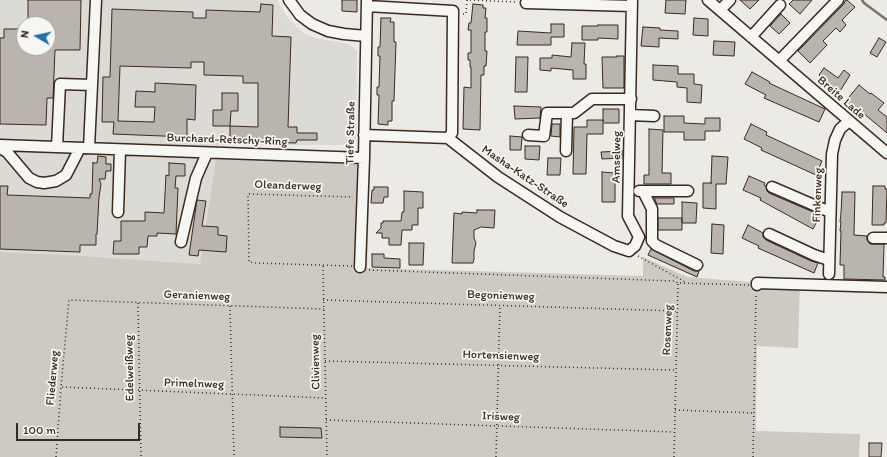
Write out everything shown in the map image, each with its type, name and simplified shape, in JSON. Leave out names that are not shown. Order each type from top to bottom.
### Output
[{"type":"street","points":[[0,146],[29,178],[37,182],[44,183],[56,181],[66,175],[85,148],[92,85],[96,0]]},
{"type":"street","points":[[289,0],[300,15],[312,24],[328,31],[366,36]]},
{"type":"street","name":"Breite Lade","points":[[708,0],[887,153]]},
{"type":"street","points":[[720,10],[730,0]]},
{"type":"street","points":[[779,61],[838,0]]},
{"type":"street","points":[[526,2],[632,3]]},
{"type":"street","points":[[364,135],[448,138],[452,133],[453,11],[367,3]]},
{"type":"street","name":"Tiefe Straße","points":[[360,267],[367,3]]},
{"type":"street","name":"Amselweg","points":[[629,251],[635,246],[639,237],[628,216],[632,3]]},
{"type":"street","points":[[751,37],[780,5]]},
{"type":"street","points":[[57,147],[60,84],[92,85]]},
{"type":"street","points":[[528,135],[544,136],[547,113],[574,113],[592,98],[631,99]]},
{"type":"street","points":[[566,151],[567,113]]},
{"type":"street","points":[[630,115],[654,116]]},
{"type":"street","name":"Finkenweg","points":[[829,274],[832,154],[835,140],[840,129],[849,121]]},
{"type":"street","name":"Masha-Katz-Straße","points":[[448,138],[498,177],[560,217],[614,246],[629,251]]},
{"type":"street","name":"Burchard-Retschy-Ring","points":[[0,146],[364,158]]},
{"type":"street","points":[[118,212],[120,150]]},
{"type":"street","points":[[181,242],[196,178],[207,153]]},
{"type":"street","points":[[772,187],[830,212]]},
{"type":"street","points":[[629,190],[688,191]]},
{"type":"street","points":[[643,191],[652,209],[652,241],[656,245],[697,265]]},
{"type":"street","points":[[769,234],[814,255],[829,260]]},
{"type":"street","points":[[873,238],[887,238]]},
{"type":"street","points":[[757,285],[757,283],[887,287]]},
{"type":"path","points":[[453,14],[466,14],[467,0],[526,2]]},
{"type":"path","name":"Oleanderweg","points":[[362,197],[248,194],[249,262],[360,267],[365,270],[674,281],[678,283]]},
{"type":"path","points":[[629,251],[688,283]]},
{"type":"path","name":"Clivienweg","points":[[323,266],[327,457]]},
{"type":"path","points":[[678,283],[757,285],[753,457]]},
{"type":"path","name":"Rosenweg","points":[[674,457],[678,283]]},
{"type":"path","name":"Geranienweg","points":[[70,300],[324,309]]},
{"type":"path","name":"Fliederweg","points":[[56,457],[61,387],[70,300]]},
{"type":"path","name":"Begonienweg","points":[[323,300],[677,311]]},
{"type":"path","name":"Edelweißweg","points":[[138,303],[141,457]]},
{"type":"path","points":[[496,457],[500,305]]},
{"type":"path","points":[[230,306],[234,457]]},
{"type":"path","name":"Hortensienweg","points":[[325,361],[676,370]]},
{"type":"path","name":"Primelnweg","points":[[61,387],[326,398]]},
{"type":"path","points":[[675,410],[754,413]]},
{"type":"path","name":"Irisweg","points":[[326,420],[674,432]]},
{"type":"shaded area","points":[[0,0],[277,0],[288,18],[303,33],[315,38],[348,44],[357,51],[356,141],[347,145],[218,145],[200,264],[0,252]]},
{"type":"shaded area","points":[[216,158],[370,165],[367,268],[643,276],[643,257],[687,277],[800,286],[798,348],[757,346],[756,431],[860,434],[859,457],[0,457],[0,252],[200,264]]},
{"type":"building","points":[[28,0],[81,0],[80,50],[56,50],[56,16],[28,16]]},
{"type":"building","points":[[342,0],[357,0],[357,12],[342,11]]},
{"type":"building","points":[[666,0],[686,0],[685,14],[665,13]]},
{"type":"building","points":[[740,0],[759,0],[750,9]]},
{"type":"building","points":[[793,0],[812,0],[800,14],[789,4]]},
{"type":"building","points":[[846,0],[855,7],[842,20],[846,25],[840,32],[836,28],[823,41],[827,45],[810,63],[798,51],[843,5]]},
{"type":"building","points":[[261,4],[273,5],[272,36],[291,37],[288,127],[297,127],[297,133],[317,133],[317,140],[297,140],[296,143],[257,142],[257,138],[230,137],[230,126],[258,127],[258,83],[243,83],[243,76],[204,75],[204,62],[191,62],[191,68],[120,66],[118,121],[154,122],[155,107],[135,107],[136,91],[155,92],[155,83],[196,85],[195,120],[187,119],[187,137],[113,134],[114,122],[102,122],[103,77],[110,77],[112,9],[193,12],[193,18],[206,18],[206,10],[260,12]]},
{"type":"building","points":[[473,4],[483,5],[483,8],[486,8],[485,18],[487,18],[487,32],[485,32],[485,51],[487,51],[486,66],[484,66],[484,75],[481,75],[480,130],[463,129],[464,87],[471,88],[471,67],[470,60],[468,60],[468,53],[471,53],[471,30],[468,30],[469,23],[471,23]]},
{"type":"building","points":[[781,14],[790,23],[779,34],[770,26]]},
{"type":"building","points":[[381,18],[391,18],[390,22],[394,22],[394,42],[396,42],[394,101],[392,101],[392,121],[388,121],[388,125],[378,124],[379,95],[377,95],[377,87],[379,87],[380,56],[378,56],[378,47],[380,47]]},
{"type":"building","points":[[694,18],[708,19],[708,36],[693,35]]},
{"type":"building","points":[[551,24],[564,24],[564,37],[551,37],[551,45],[517,45],[518,31],[551,33]]},
{"type":"building","points":[[618,25],[618,39],[598,38],[598,40],[582,40],[582,26]]},
{"type":"building","points":[[643,27],[678,31],[678,39],[659,38],[659,47],[641,46]]},
{"type":"building","points":[[4,29],[16,29],[16,56],[55,56],[53,98],[47,98],[46,125],[0,124],[0,38],[4,38]]},
{"type":"building","points":[[879,38],[886,42],[877,57],[870,53]]},
{"type":"building","points":[[714,41],[735,42],[734,56],[713,55]]},
{"type":"building","points":[[572,43],[585,43],[584,64],[586,64],[586,79],[573,79],[573,70],[551,68],[551,71],[540,70],[540,58],[552,58],[552,55],[571,57]]},
{"type":"building","points":[[624,56],[624,88],[603,88],[602,57]]},
{"type":"building","points":[[516,57],[528,57],[527,92],[515,92]]},
{"type":"building","points":[[653,65],[678,66],[678,74],[694,74],[694,84],[702,85],[701,103],[687,102],[687,88],[677,87],[677,82],[653,80]]},
{"type":"building","points":[[824,68],[838,78],[844,70],[850,75],[837,96],[822,84],[825,80],[819,75]]},
{"type":"building","points":[[752,72],[770,82],[769,83],[825,109],[819,122],[764,98],[766,95],[745,84]]},
{"type":"building","points":[[859,85],[884,103],[878,110],[887,117],[887,133],[863,113],[860,116],[844,103]]},
{"type":"building","points":[[222,93],[238,93],[238,111],[231,111],[230,126],[213,126],[213,110],[222,110]]},
{"type":"building","points":[[514,106],[541,107],[540,118],[515,119]]},
{"type":"building","points":[[603,109],[619,109],[619,123],[603,123],[603,134],[587,134],[586,174],[573,174],[574,127],[587,127],[587,120],[603,120]]},
{"type":"building","points":[[664,116],[684,116],[684,123],[705,124],[705,118],[720,118],[720,131],[705,131],[705,140],[684,140],[684,132],[664,132]]},
{"type":"building","points":[[552,124],[560,124],[560,137],[551,136]]},
{"type":"building","points":[[751,124],[767,132],[766,135],[822,161],[816,175],[761,150],[762,148],[744,139]]},
{"type":"building","points":[[649,129],[663,130],[662,173],[671,173],[671,184],[644,184],[644,175],[649,175]]},
{"type":"building","points":[[510,136],[522,137],[521,150],[510,150]]},
{"type":"building","points":[[525,146],[540,146],[539,160],[525,159]]},
{"type":"building","points":[[622,151],[622,158],[602,159],[601,152]]},
{"type":"building","points":[[98,156],[106,157],[106,164],[111,164],[111,171],[106,171],[105,179],[99,179],[101,184],[96,245],[80,245],[80,252],[0,249],[0,186],[8,186],[7,195],[90,198],[90,194],[92,194],[93,162],[97,163]]},
{"type":"building","points":[[712,156],[728,157],[726,184],[716,184],[716,209],[703,208],[703,183],[711,183]]},
{"type":"building","points":[[548,158],[561,158],[560,175],[547,175]]},
{"type":"building","points":[[169,163],[185,164],[185,176],[176,176],[175,188],[178,188],[176,234],[157,233],[157,236],[148,236],[147,247],[139,247],[139,254],[113,254],[114,241],[121,241],[121,221],[145,221],[145,212],[164,213],[166,175],[169,176]]},
{"type":"building","points":[[602,172],[615,173],[615,202],[602,202]]},
{"type":"building","points":[[749,176],[765,183],[764,185],[769,193],[820,215],[813,229],[760,200],[761,198],[743,190]]},
{"type":"building","points":[[873,186],[885,186],[885,189],[887,189],[886,223],[884,223],[884,225],[872,225]]},
{"type":"building","points":[[374,187],[388,187],[388,197],[384,197],[383,203],[371,203],[372,190],[374,190]]},
{"type":"building","points":[[404,191],[423,192],[423,208],[418,208],[418,225],[412,225],[412,230],[402,230],[401,245],[389,245],[389,238],[382,238],[382,233],[376,233],[381,228],[381,223],[383,223],[383,221],[401,221],[402,212],[404,212]]},
{"type":"building","points":[[842,192],[855,192],[854,235],[867,236],[867,240],[870,244],[884,244],[883,277],[885,277],[885,280],[844,279],[844,265],[840,265]]},
{"type":"building","points":[[655,198],[674,198],[674,204],[657,204]]},
{"type":"building","points":[[197,200],[206,201],[202,226],[218,227],[218,235],[227,236],[226,252],[199,250],[198,256],[189,255]]},
{"type":"building","points":[[682,202],[697,203],[696,223],[682,223]]},
{"type":"building","points":[[477,210],[495,210],[494,228],[481,227],[474,230],[474,238],[476,243],[473,263],[452,263],[454,213],[477,213]]},
{"type":"building","points":[[658,218],[682,218],[682,230],[658,230]]},
{"type":"building","points":[[712,224],[724,225],[723,254],[711,253]]},
{"type":"building","points":[[748,225],[763,233],[763,237],[766,240],[818,263],[814,273],[758,248],[759,246],[742,238]]},
{"type":"building","points":[[409,243],[424,243],[423,265],[409,265]]},
{"type":"building","points":[[651,249],[694,271],[699,271],[697,277],[648,255]]},
{"type":"building","points":[[372,254],[384,254],[384,258],[400,259],[400,268],[372,267]]},
{"type":"building","points":[[280,427],[321,428],[322,438],[280,437]]},
{"type":"building","points":[[869,443],[882,443],[881,457],[869,457]]},
{"type":"waterway","points":[[862,0],[887,20]]}]
